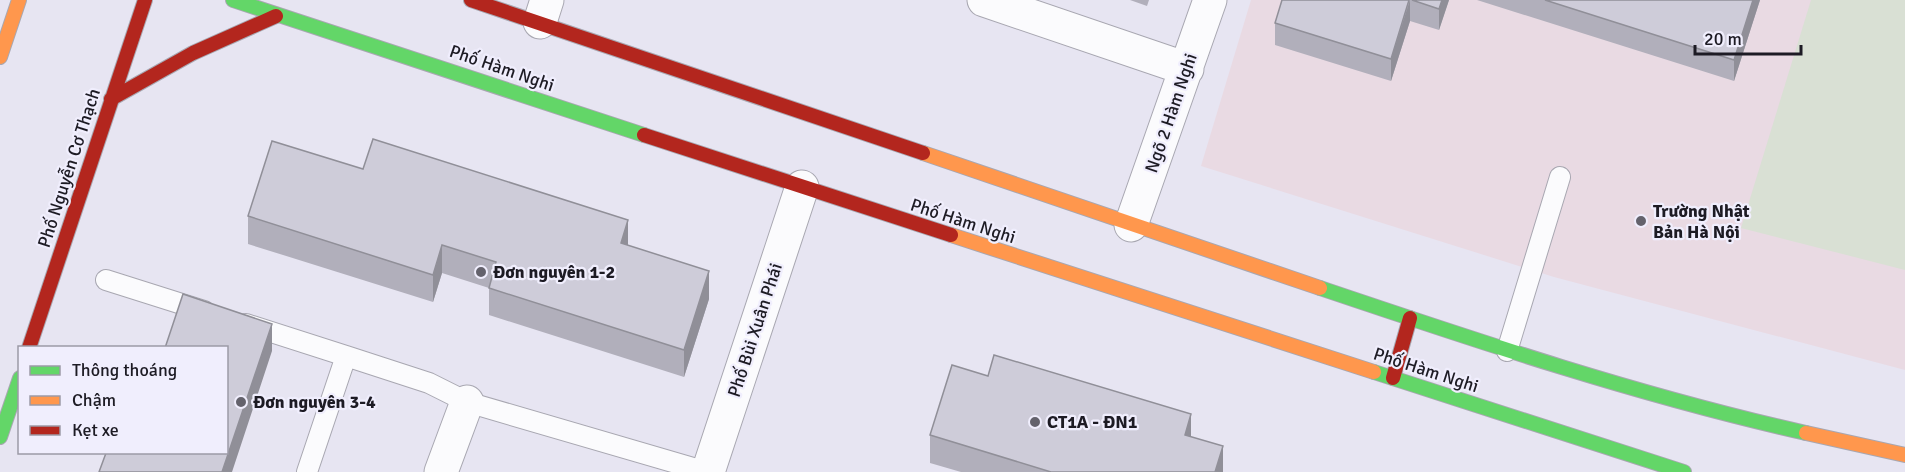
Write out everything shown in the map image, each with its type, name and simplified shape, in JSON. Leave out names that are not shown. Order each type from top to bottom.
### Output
[{"type":"main road","points":[[0,57],[18,0]]},
{"type":"main road","name":"Phố Nguyễn Cơ Thạch","points":[[30,346],[146,0]]},
{"type":"main road","name":"Phố Hàm Nghi","points":[[233,0],[276,16],[389,49],[802,187],[1684,472]]},
{"type":"main road","points":[[471,0],[543,11],[1131,225],[1507,351],[1726,415],[1905,455]]},
{"type":"main road","points":[[111,99],[193,52],[276,16]]},
{"type":"main road","points":[[1393,378],[1410,318]]},
{"type":"main road","points":[[0,437],[18,384]]},
{"type":"street","points":[[984,0],[1187,69]]},
{"type":"street","name":"Ngõ 2 Hàm Nghi","points":[[1131,225],[1210,0]]},
{"type":"street","name":"Phố Bùi Xuân Phái","points":[[707,472],[802,187]]},
{"type":"street","points":[[441,472],[467,402]]},
{"type":"lane","points":[[1507,351],[1560,177]]},
{"type":"lane","points":[[106,280],[429,382],[467,402],[707,472]]},
{"type":"lane","points":[[307,472],[346,356]]},
{"type":"shaded area","name":"Trường Nhật Bản Hà Nội","points":[[1251,0],[1905,0],[1905,370],[1554,277],[1201,166]]},
{"type":"shaded area","points":[[1811,0],[1905,0],[1905,270],[1741,228]]},
{"type":"building","points":[[1282,0],[1409,0],[1391,59],[1275,23]]},
{"type":"building","points":[[1412,0],[1442,0],[1439,9]]},
{"type":"building","points":[[1545,0],[1753,0],[1734,60]]},
{"type":"building","name":"Đơn nguyên 1-2","points":[[373,139],[628,220],[621,243],[709,271],[684,350],[489,288],[496,262],[442,245],[433,275],[248,216],[272,141],[363,169]]},
{"type":"building","name":"Đơn nguyên 3-4","points":[[183,294],[272,324],[222,472],[99,472],[106,454],[228,454],[228,346],[166,346]]},
{"type":"building","name":"CT1A - ĐN1","points":[[994,355],[1191,414],[1185,435],[1223,446],[1215,472],[1051,472],[930,435],[952,365],[988,376]]},
{"type":"traffic: fast","points":[[233,0],[644,135]]},
{"type":"traffic: fast","points":[[1320,288],[1622,385],[1806,433]]},
{"type":"traffic: fast","points":[[1374,372],[1684,472]]},
{"type":"traffic: fast","points":[[0,437],[18,384]]},
{"type":"traffic: slow","points":[[0,57],[19,0]]},
{"type":"traffic: slow","points":[[923,153],[1320,288]]},
{"type":"traffic: slow","points":[[951,235],[1374,372]]},
{"type":"traffic: slow","points":[[1806,433],[1905,455]]},
{"type":"traffic: jam","points":[[30,346],[145,0]]},
{"type":"traffic: jam","points":[[471,0],[923,153]]},
{"type":"traffic: jam","points":[[111,99],[193,53],[276,16]]},
{"type":"traffic: jam","points":[[644,135],[951,235]]},
{"type":"traffic: jam","points":[[1393,378],[1410,318]]},
{"type":"place","name":"Trường Nhật Bản Hà Nội","points":[[1641,221]]},
{"type":"place","name":"Đơn nguyên 1-2","points":[[481,272]]},
{"type":"place","name":"Đơn nguyên 3-4","points":[[241,402]]},
{"type":"place","name":"CT1A - ĐN1","points":[[1035,422]]}]
